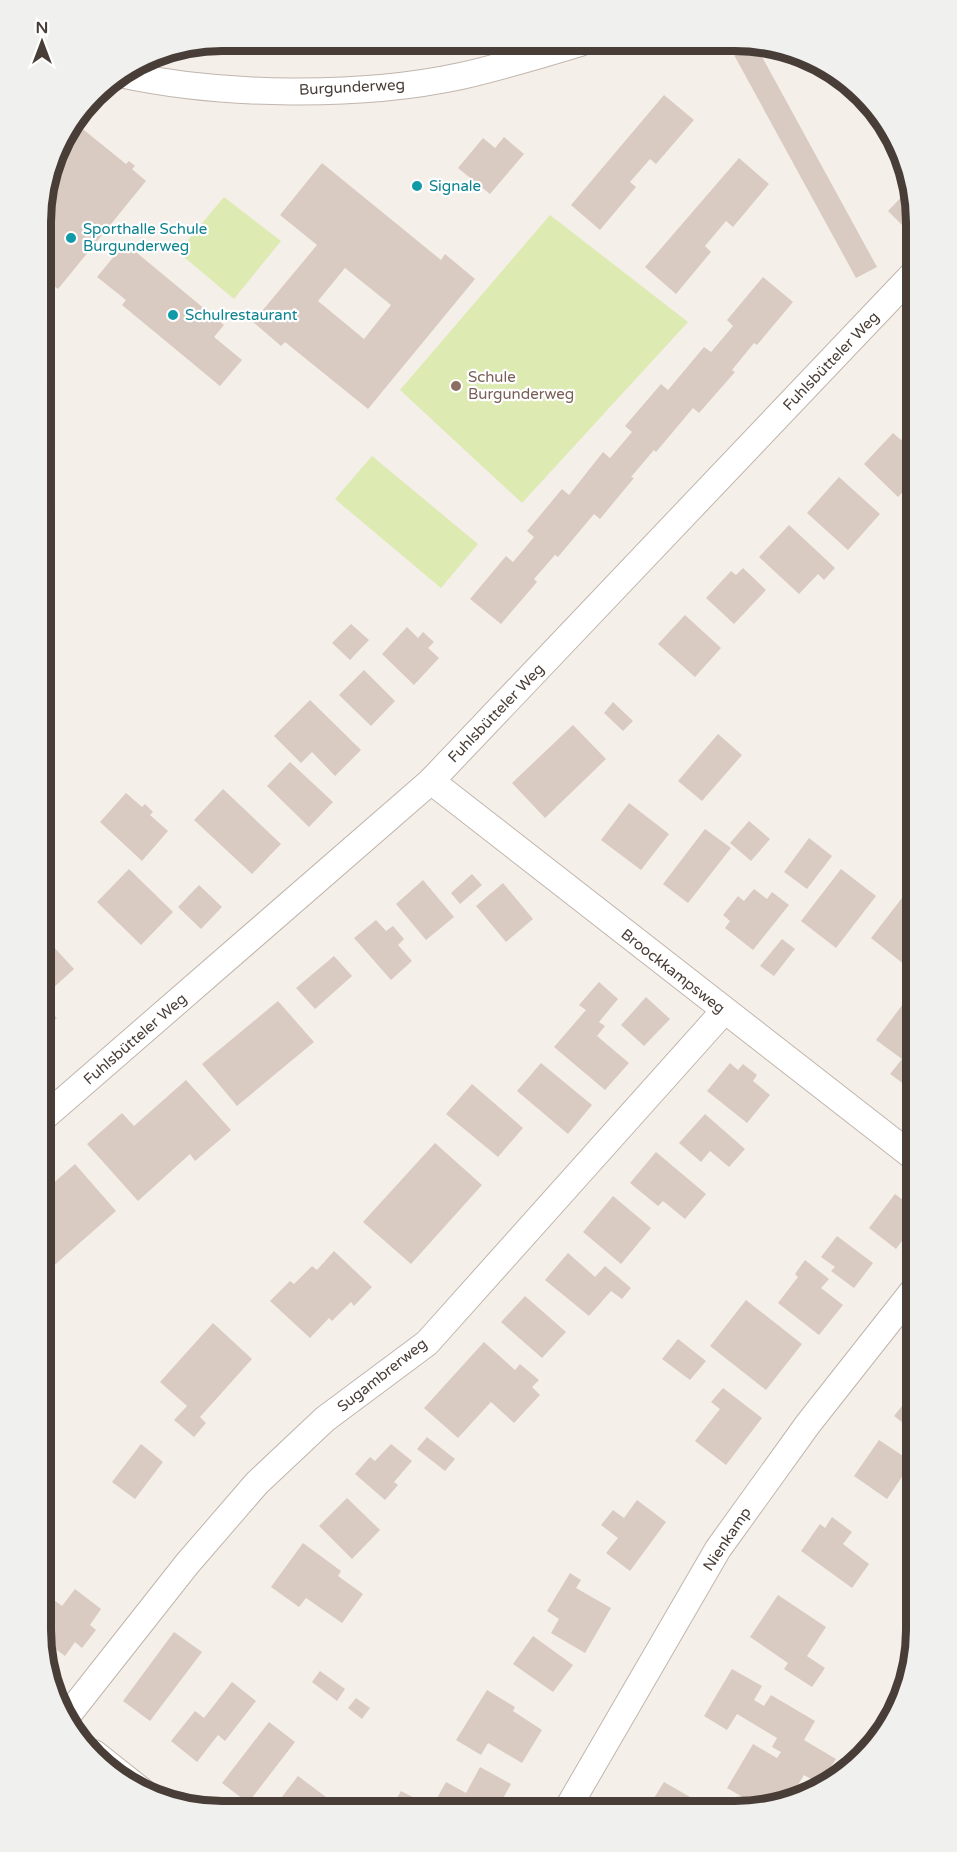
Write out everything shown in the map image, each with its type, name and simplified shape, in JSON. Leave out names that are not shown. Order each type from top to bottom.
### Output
[{"type":"street","name":"Burgunderweg","points":[[133,76],[176,84],[216,87],[335,90],[403,85],[459,76],[552,51]]},
{"type":"street","name":"Fuhlsbütteler Weg","points":[[51,1111],[431,781],[906,282]]},
{"type":"street","name":"Broockkampsweg","points":[[431,781],[906,1151]]},
{"type":"street","name":"Sugambrerweg","points":[[71,1710],[187,1564],[257,1483],[325,1419],[427,1343],[724,1011]]},
{"type":"street","name":"Nienkamp","points":[[572,1801],[718,1549],[808,1424],[906,1300]]},
{"type":"green space","points":[[224,197],[281,241],[234,299],[178,252]]},
{"type":"green space","points":[[550,215],[688,322],[522,503],[400,390]]},
{"type":"green space","points":[[372,456],[478,544],[441,588],[335,499]]},
{"type":"building","points":[[732,51],[760,53],[877,267],[856,278]]},
{"type":"building","points":[[664,95],[694,120],[656,164],[650,159],[630,182],[636,187],[600,230],[571,205]]},
{"type":"building","name":"Sporthalle Schule Burgunderweg","points":[[80,127],[126,164],[129,161],[135,166],[132,169],[146,181],[58,289],[51,284],[52,200],[60,167]]},
{"type":"building","points":[[504,137],[524,154],[490,194],[458,168],[483,138],[495,148]]},
{"type":"building","points":[[739,158],[769,184],[733,227],[726,221],[705,246],[711,252],[676,294],[645,267]]},
{"type":"building","points":[[322,163],[441,260],[445,254],[475,279],[368,409],[285,342],[281,346],[253,322],[317,245],[280,215]],"holes":[[[345,268],[391,305],[364,339],[318,301]]]},
{"type":"building","points":[[904,195],[906,223],[903,226],[888,211]]},
{"type":"building","name":"Schulrestaurant","points":[[125,243],[224,325],[214,337],[242,360],[220,386],[122,305],[126,300],[97,277]]},
{"type":"building","points":[[763,277],[793,302],[757,345],[754,343],[732,370],[735,372],[699,413],[693,408],[656,452],[654,450],[631,477],[634,478],[600,519],[594,514],[558,557],[555,555],[534,579],[537,582],[501,624],[470,599],[506,556],[513,562],[534,537],[527,531],[562,489],[569,495],[603,452],[610,458],[632,432],[625,426],[661,384],[668,390],[704,347],[711,352],[733,326],[727,320]]},
{"type":"building","points":[[893,433],[901,440],[906,434],[906,489],[898,497],[864,464]]},
{"type":"building","points":[[839,477],[880,514],[848,550],[807,513]]},
{"type":"building","points":[[789,525],[835,568],[824,580],[818,574],[799,594],[759,557]]},
{"type":"building","points":[[743,568],[766,590],[734,624],[706,598],[731,571],[736,575]]},
{"type":"building","points":[[685,615],[721,648],[695,677],[658,644]]},
{"type":"building","points":[[351,624],[369,640],[350,660],[332,643]]},
{"type":"building","points":[[407,627],[418,638],[423,632],[434,642],[428,648],[439,658],[414,685],[382,654]]},
{"type":"building","points":[[364,670],[395,701],[371,726],[339,695]]},
{"type":"building","points":[[310,700],[361,750],[335,776],[312,752],[301,763],[274,736]]},
{"type":"building","points":[[613,702],[633,721],[623,731],[604,713]]},
{"type":"building","points":[[573,725],[606,759],[545,818],[512,783]]},
{"type":"building","points":[[718,734],[742,755],[702,801],[678,781]]},
{"type":"building","points":[[290,762],[333,802],[309,827],[267,786]]},
{"type":"building","points":[[223,789],[281,844],[252,874],[194,820]]},
{"type":"building","points":[[126,793],[142,807],[145,804],[153,812],[150,815],[168,831],[142,861],[100,822]]},
{"type":"building","points":[[629,803],[669,834],[641,870],[601,840]]},
{"type":"building","points":[[749,821],[770,839],[751,861],[730,843]]},
{"type":"building","points":[[705,829],[731,848],[688,903],[663,884]]},
{"type":"building","points":[[809,838],[832,856],[807,889],[784,872]]},
{"type":"building","points":[[129,869],[173,912],[141,945],[97,902]]},
{"type":"building","points":[[841,869],[876,896],[836,948],[801,921]]},
{"type":"building","points":[[472,874],[482,885],[460,904],[451,893]]},
{"type":"building","points":[[423,880],[454,917],[426,940],[396,904]]},
{"type":"building","points":[[503,883],[533,919],[506,942],[476,906]]},
{"type":"building","points":[[199,885],[222,907],[201,929],[178,907]]},
{"type":"building","points":[[754,889],[767,899],[772,892],[789,905],[753,950],[725,928],[730,921],[723,915],[738,896],[744,901]]},
{"type":"building","points":[[906,893],[906,964],[871,938]]},
{"type":"building","points":[[376,920],[386,931],[393,926],[404,939],[398,945],[412,961],[391,980],[354,938]]},
{"type":"building","points":[[782,939],[795,949],[774,976],[760,966]]},
{"type":"building","points":[[51,944],[74,969],[51,990]]},
{"type":"building","points":[[334,956],[352,976],[315,1009],[296,988]]},
{"type":"building","points":[[599,982],[618,999],[599,1022],[605,1026],[597,1036],[629,1063],[605,1090],[554,1047],[586,1010],[579,1005]]},
{"type":"building","points":[[646,997],[670,1019],[644,1046],[621,1025]]},
{"type":"building","points":[[906,1000],[906,1086],[890,1074],[902,1059],[876,1040]]},
{"type":"building","points":[[278,1001],[314,1042],[237,1106],[202,1064]]},
{"type":"building","points":[[51,1012],[57,1018],[51,1023]]},
{"type":"building","points":[[541,1063],[592,1105],[568,1134],[517,1091]]},
{"type":"building","points":[[730,1063],[738,1070],[743,1064],[757,1075],[753,1081],[770,1095],[747,1123],[707,1091]]},
{"type":"building","points":[[186,1080],[231,1130],[195,1161],[190,1154],[138,1201],[87,1144],[122,1113],[134,1126]]},
{"type":"building","points":[[472,1084],[523,1128],[498,1157],[446,1114]]},
{"type":"building","points":[[705,1114],[745,1149],[729,1167],[710,1151],[701,1162],[679,1143]]},
{"type":"building","points":[[435,1143],[482,1185],[411,1264],[363,1222]]},
{"type":"building","points":[[656,1152],[706,1194],[685,1219],[663,1201],[658,1206],[630,1183]]},
{"type":"building","points":[[75,1164],[116,1211],[51,1268],[51,1185]]},
{"type":"building","points":[[895,1194],[906,1202],[906,1236],[896,1249],[869,1228]]},
{"type":"building","points":[[613,1196],[651,1228],[621,1264],[583,1232]]},
{"type":"building","points":[[837,1236],[873,1263],[854,1288],[831,1271],[835,1267],[821,1257]]},
{"type":"building","points":[[334,1251],[372,1287],[354,1306],[351,1302],[332,1321],[329,1318],[310,1338],[270,1301],[290,1281],[294,1284],[312,1266],[317,1270]]},
{"type":"building","points":[[568,1253],[595,1277],[605,1266],[631,1288],[622,1299],[611,1291],[589,1316],[545,1280]]},
{"type":"building","points":[[805,1260],[829,1279],[821,1288],[843,1305],[819,1335],[778,1303],[798,1277],[795,1274]]},
{"type":"building","points":[[525,1296],[566,1332],[542,1358],[501,1322]]},
{"type":"building","points":[[746,1300],[802,1344],[766,1390],[710,1346]]},
{"type":"building","points":[[213,1323],[252,1359],[200,1417],[206,1423],[194,1437],[174,1420],[187,1406],[160,1382]]},
{"type":"building","points":[[678,1339],[706,1361],[690,1380],[662,1359]]},
{"type":"building","points":[[484,1342],[515,1370],[520,1364],[539,1380],[532,1387],[540,1395],[514,1423],[491,1402],[458,1438],[424,1408]]},
{"type":"building","points":[[723,1388],[762,1418],[726,1465],[695,1441],[720,1409],[711,1402]]},
{"type":"building","points":[[906,1401],[906,1425],[894,1416]]},
{"type":"building","points":[[427,1437],[455,1459],[445,1471],[417,1449]]},
{"type":"building","points":[[879,1440],[906,1458],[906,1471],[887,1499],[854,1476]]},
{"type":"building","points":[[141,1444],[163,1462],[135,1499],[112,1482]]},
{"type":"building","points":[[391,1444],[412,1461],[394,1482],[398,1485],[385,1500],[355,1474],[370,1457],[375,1461]]},
{"type":"building","points":[[347,1498],[380,1530],[352,1559],[319,1526]]},
{"type":"building","points":[[637,1500],[666,1522],[630,1571],[606,1553],[618,1538],[601,1525],[613,1510],[624,1518]]},
{"type":"building","points":[[832,1517],[852,1532],[843,1544],[869,1564],[852,1588],[801,1551],[820,1524],[825,1528]]},
{"type":"building","points":[[303,1543],[341,1571],[338,1576],[363,1594],[342,1623],[306,1598],[299,1607],[271,1587]]},
{"type":"building","points":[[570,1573],[581,1580],[576,1588],[611,1608],[585,1653],[551,1633],[559,1619],[547,1611]]},
{"type":"building","points":[[75,1589],[101,1609],[90,1625],[96,1630],[82,1648],[75,1642],[65,1656],[52,1646],[51,1598],[62,1606]]},
{"type":"building","points":[[778,1595],[826,1627],[807,1656],[825,1668],[812,1687],[784,1669],[788,1663],[750,1637]]},
{"type":"building","points":[[174,1632],[202,1652],[150,1721],[123,1701]]},
{"type":"building","points":[[533,1636],[573,1665],[553,1692],[513,1664]]},
{"type":"building","points":[[732,1669],[762,1686],[754,1700],[764,1706],[771,1695],[815,1721],[804,1740],[836,1759],[826,1774],[815,1781],[804,1775],[795,1790],[768,1798],[749,1800],[727,1788],[753,1744],[777,1758],[781,1752],[772,1747],[777,1738],[737,1714],[727,1730],[704,1716]]},
{"type":"building","points":[[320,1671],[345,1689],[337,1701],[312,1682]]},
{"type":"building","points":[[232,1682],[256,1701],[225,1741],[218,1735],[197,1762],[171,1741],[195,1711],[204,1718]]},
{"type":"building","points":[[487,1690],[515,1707],[513,1711],[542,1730],[522,1763],[488,1743],[481,1755],[456,1740]]},
{"type":"building","points":[[356,1698],[370,1708],[362,1719],[348,1708]]},
{"type":"building","points":[[269,1722],[295,1742],[250,1801],[245,1801],[222,1783]]},
{"type":"building","points":[[480,1767],[511,1784],[502,1801],[436,1800],[446,1782],[466,1793]]},
{"type":"building","points":[[298,1776],[330,1800],[329,1801],[279,1801]]},
{"type":"building","points":[[664,1782],[697,1801],[652,1801]]},
{"type":"building","points":[[401,1791],[420,1801],[395,1801]]},
{"type":"place","name":"Signale","points":[[417,186]]},
{"type":"place","name":"Sporthalle Schule Burgunderweg","points":[[71,238]]},
{"type":"place","name":"Schulrestaurant","points":[[173,315]]},
{"type":"place","name":"Schule Burgunderweg","points":[[456,386]]}]
